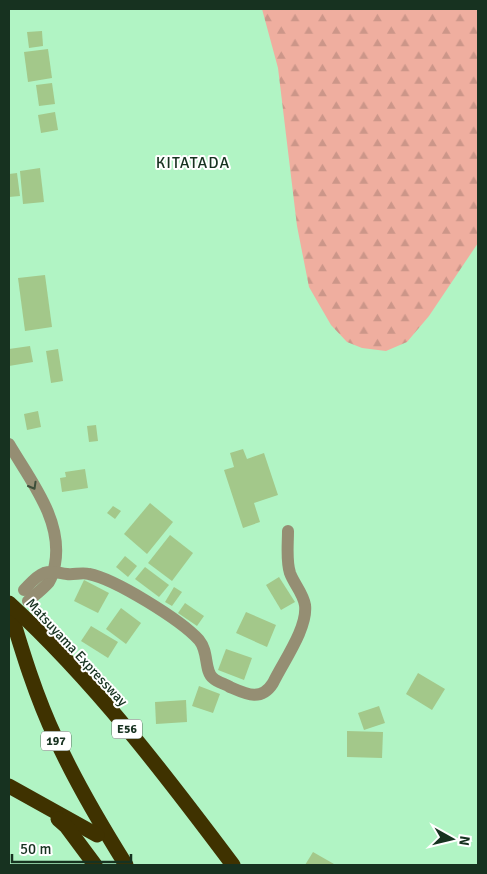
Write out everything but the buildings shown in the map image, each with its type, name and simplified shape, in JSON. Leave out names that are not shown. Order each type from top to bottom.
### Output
[{"type":"highway","name":"197","points":[[9,605],[39,698],[55,739],[99,822],[126,865]]},
{"type":"highway","name":"Matsuyama Expressway","points":[[9,605],[85,682],[121,722],[168,779],[233,865]]},
{"type":"highway","points":[[9,786],[97,835]]},
{"type":"highway","points":[[45,806],[66,826],[94,865]]},
{"type":"street","points":[[9,444],[49,512],[56,536],[57,555],[54,571]]},
{"type":"street","points":[[26,595],[35,579],[44,573],[54,571],[63,574],[91,574],[130,592],[156,607],[200,641],[206,652],[208,671],[212,678],[245,694],[261,694],[269,688],[303,622],[305,602],[294,582],[289,567],[288,531]]},
{"type":"green space","points":[[262,9],[478,9],[478,243],[429,316],[407,342],[386,351],[362,348],[347,342],[331,325],[309,287],[297,226],[278,68]]},
{"type":"district","name":"KITATADA","points":[[193,162]]}]
